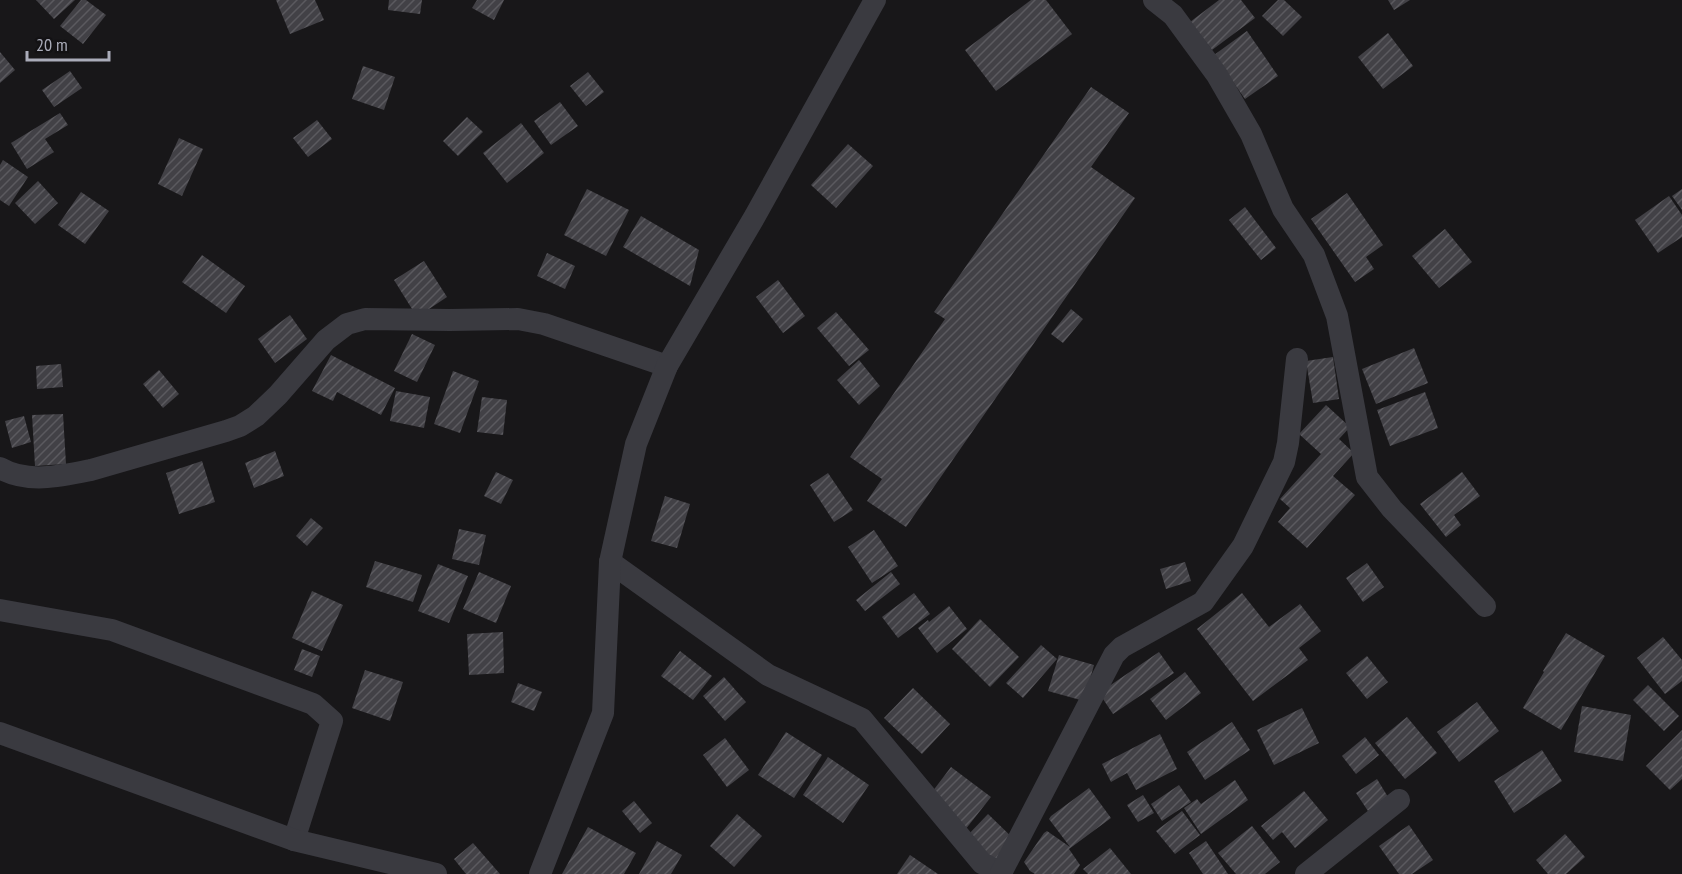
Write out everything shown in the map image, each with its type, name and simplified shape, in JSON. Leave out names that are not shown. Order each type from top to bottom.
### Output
[{"type":"street","points":[[540,874],[603,713],[610,562],[636,444],[667,366],[755,216],[875,0]]},
{"type":"street","points":[[1154,0],[1173,15],[1217,75],[1251,134],[1283,209],[1314,255],[1336,316],[1367,477],[1392,509],[1485,606]]},
{"type":"street","points":[[0,468],[13,474],[30,477],[69,474],[91,470],[233,429],[256,416],[278,395],[326,340],[347,324],[364,319],[518,319],[544,324],[667,366]]},
{"type":"street","points":[[610,562],[768,675],[862,718],[982,863],[1002,873],[1114,655],[1122,647],[1203,602],[1243,546],[1284,462],[1297,359]]},
{"type":"street","points":[[0,610],[112,630],[313,704],[332,721],[294,840]]},
{"type":"street","points":[[0,733],[294,840],[436,874]]},
{"type":"street","points":[[1306,874],[1399,800]]},
{"type":"building","points":[[36,0],[75,0],[54,19]]},
{"type":"building","points":[[81,0],[86,0],[106,15],[83,44],[60,26]]},
{"type":"building","points":[[276,0],[315,0],[324,20],[290,34]]},
{"type":"building","points":[[389,0],[422,0],[420,14],[388,10]]},
{"type":"building","points":[[477,0],[504,0],[494,20],[472,8]]},
{"type":"building","points":[[1031,0],[1046,0],[1072,34],[996,91],[965,50]]},
{"type":"building","points":[[1219,0],[1241,0],[1255,18],[1212,50],[1190,22]]},
{"type":"building","points":[[1278,0],[1284,0],[1302,17],[1283,36],[1262,16]]},
{"type":"building","points":[[1388,0],[1410,0],[1394,10]]},
{"type":"building","points":[[1247,31],[1278,76],[1245,99],[1214,55]]},
{"type":"building","points":[[1388,33],[1413,66],[1383,89],[1358,57]]},
{"type":"building","points":[[0,52],[15,70],[0,83]]},
{"type":"building","points":[[363,66],[395,77],[384,110],[352,99]]},
{"type":"building","points":[[70,71],[82,88],[54,107],[42,90]]},
{"type":"building","points":[[588,72],[604,92],[586,106],[570,86]]},
{"type":"building","points":[[1091,87],[1129,113],[1091,167],[1135,198],[906,527],[867,501],[882,479],[850,457],[945,319],[934,312]]},
{"type":"building","points":[[560,102],[578,126],[551,145],[534,121]]},
{"type":"building","points":[[60,113],[68,125],[45,139],[54,152],[27,169],[11,143]]},
{"type":"building","points":[[467,117],[483,132],[458,156],[443,141]]},
{"type":"building","points":[[317,120],[332,139],[308,157],[293,138]]},
{"type":"building","points":[[521,123],[544,153],[507,183],[483,153]]},
{"type":"building","points":[[179,138],[203,149],[182,196],[158,184]]},
{"type":"building","points":[[848,144],[873,166],[836,208],[811,185]]},
{"type":"building","points":[[3,160],[28,177],[9,206],[0,200],[0,165]]},
{"type":"building","points":[[38,181],[58,203],[35,224],[15,203]]},
{"type":"building","points":[[587,189],[629,210],[606,256],[564,235]]},
{"type":"building","points":[[1682,189],[1682,210],[1672,196]]},
{"type":"building","points":[[81,192],[109,211],[85,244],[58,225]]},
{"type":"building","points":[[1347,193],[1383,245],[1366,257],[1374,269],[1355,282],[1311,219]]},
{"type":"building","points":[[1669,196],[1682,215],[1682,237],[1658,253],[1635,220]]},
{"type":"building","points":[[1245,207],[1276,248],[1261,260],[1229,220]]},
{"type":"building","points":[[641,216],[699,250],[690,286],[623,247]]},
{"type":"building","points":[[1445,229],[1472,262],[1439,288],[1412,256]]},
{"type":"building","points":[[547,253],[575,266],[565,289],[537,276]]},
{"type":"building","points":[[202,255],[245,286],[226,313],[182,282]]},
{"type":"building","points":[[424,261],[447,297],[417,317],[394,280]]},
{"type":"building","points":[[778,280],[805,316],[783,333],[756,297]]},
{"type":"building","points":[[1071,309],[1083,319],[1063,343],[1051,334]]},
{"type":"building","points":[[836,312],[869,350],[849,366],[817,328]]},
{"type":"building","points":[[290,315],[307,339],[275,363],[258,339]]},
{"type":"building","points":[[412,334],[435,345],[417,382],[394,371]]},
{"type":"building","points":[[1414,348],[1428,383],[1376,404],[1362,369]]},
{"type":"building","points":[[331,355],[395,388],[381,415],[337,392],[333,401],[312,391]]},
{"type":"building","points":[[1333,357],[1339,399],[1313,403],[1306,361]]},
{"type":"building","points":[[859,360],[880,386],[859,405],[837,380]]},
{"type":"building","points":[[61,364],[63,387],[37,389],[36,366]]},
{"type":"building","points":[[159,370],[179,394],[163,408],[143,384]]},
{"type":"building","points":[[453,371],[479,381],[460,433],[434,424]]},
{"type":"building","points":[[396,391],[430,397],[424,428],[390,421]]},
{"type":"building","points":[[1425,392],[1438,428],[1390,446],[1377,410]]},
{"type":"building","points":[[482,397],[507,400],[503,435],[477,432]]},
{"type":"building","points":[[1326,405],[1350,427],[1339,439],[1354,453],[1333,476],[1355,495],[1307,548],[1278,522],[1290,508],[1280,499],[1321,454],[1299,434]]},
{"type":"building","points":[[63,414],[66,464],[35,466],[32,415]]},
{"type":"building","points":[[24,416],[31,442],[12,448],[5,421]]},
{"type":"building","points":[[275,451],[284,476],[254,488],[245,463]]},
{"type":"building","points":[[202,461],[215,502],[179,514],[166,473]]},
{"type":"building","points":[[496,472],[513,480],[501,504],[484,496]]},
{"type":"building","points":[[1462,472],[1480,496],[1454,515],[1461,525],[1446,537],[1420,504]]},
{"type":"building","points":[[828,473],[853,510],[834,522],[810,485]]},
{"type":"building","points":[[665,496],[690,504],[677,548],[651,541]]},
{"type":"building","points":[[311,518],[323,528],[307,546],[296,536]]},
{"type":"building","points":[[459,529],[486,535],[479,565],[452,559]]},
{"type":"building","points":[[874,530],[898,566],[872,583],[848,547]]},
{"type":"building","points":[[375,561],[422,575],[413,602],[366,587]]},
{"type":"building","points":[[1185,562],[1191,581],[1166,589],[1160,569]]},
{"type":"building","points":[[1367,563],[1384,587],[1363,602],[1346,578]]},
{"type":"building","points":[[438,564],[468,576],[449,623],[418,611]]},
{"type":"building","points":[[479,572],[511,586],[496,623],[463,609]]},
{"type":"building","points":[[891,572],[900,584],[865,611],[856,600]]},
{"type":"building","points":[[312,591],[343,605],[322,651],[292,638]]},
{"type":"building","points":[[914,593],[930,614],[898,638],[882,617]]},
{"type":"building","points":[[1242,593],[1269,627],[1300,604],[1321,631],[1299,648],[1308,660],[1253,701],[1197,629]]},
{"type":"building","points":[[949,606],[967,629],[937,653],[918,628]]},
{"type":"building","points":[[980,619],[1019,657],[990,687],[952,649]]},
{"type":"building","points":[[503,632],[504,673],[469,675],[467,634]]},
{"type":"building","points":[[1566,633],[1605,656],[1561,730],[1523,708]]},
{"type":"building","points":[[1663,637],[1682,660],[1682,681],[1665,694],[1637,658]]},
{"type":"building","points":[[1041,645],[1057,659],[1023,698],[1006,683]]},
{"type":"building","points":[[302,649],[320,656],[312,677],[294,670]]},
{"type":"building","points":[[680,651],[712,676],[693,700],[661,676]]},
{"type":"building","points":[[1159,652],[1174,673],[1113,714],[1099,693]]},
{"type":"building","points":[[1059,655],[1094,665],[1084,701],[1048,691]]},
{"type":"building","points":[[1367,656],[1388,682],[1367,699],[1346,673]]},
{"type":"building","points":[[365,670],[403,682],[390,721],[352,708]]},
{"type":"building","points":[[1185,672],[1201,693],[1166,720],[1150,699]]},
{"type":"building","points":[[724,677],[746,702],[725,721],[703,696]]},
{"type":"building","points":[[518,683],[542,692],[534,711],[511,702]]},
{"type":"building","points":[[1648,685],[1679,716],[1664,731],[1633,700]]},
{"type":"building","points":[[913,688],[950,724],[922,754],[884,718]]},
{"type":"building","points":[[1477,702],[1499,731],[1459,762],[1437,732]]},
{"type":"building","points":[[1582,706],[1631,715],[1623,761],[1574,752]]},
{"type":"building","points":[[1302,708],[1319,743],[1274,765],[1257,730]]},
{"type":"building","points":[[1407,717],[1437,753],[1405,779],[1375,743]]},
{"type":"building","points":[[1232,722],[1250,750],[1205,780],[1187,752]]},
{"type":"building","points":[[1682,730],[1682,779],[1670,790],[1646,766]]},
{"type":"building","points":[[786,732],[822,755],[794,798],[758,775]]},
{"type":"building","points":[[1160,734],[1177,769],[1136,790],[1127,773],[1111,782],[1102,764]]},
{"type":"building","points":[[1365,737],[1379,755],[1356,774],[1342,756]]},
{"type":"building","points":[[725,738],[749,770],[727,787],[703,755]]},
{"type":"building","points":[[1542,750],[1562,781],[1514,813],[1494,781]]},
{"type":"building","points":[[828,757],[869,785],[843,823],[803,795]]},
{"type":"building","points":[[951,767],[991,797],[965,830],[926,800]]},
{"type":"building","points":[[1377,779],[1388,797],[1368,811],[1356,793]]},
{"type":"building","points":[[1235,780],[1248,800],[1201,834],[1184,808],[1197,799],[1201,804]]},
{"type":"building","points":[[1179,785],[1191,802],[1162,821],[1151,804]]},
{"type":"building","points":[[1089,788],[1111,818],[1069,849],[1080,865],[1074,874],[1035,874],[1030,871],[1024,862],[1047,831],[1070,847],[1049,819]]},
{"type":"building","points":[[1304,791],[1328,820],[1295,848],[1282,832],[1273,840],[1261,826]]},
{"type":"building","points":[[1143,795],[1154,813],[1138,822],[1127,805]]},
{"type":"building","points":[[634,801],[652,823],[640,833],[622,811]]},
{"type":"building","points":[[1182,811],[1200,835],[1175,854],[1156,831]]},
{"type":"building","points":[[737,814],[762,836],[734,867],[710,846]]},
{"type":"building","points":[[988,814],[1019,844],[996,867],[966,837]]},
{"type":"building","points":[[1409,825],[1433,860],[1412,874],[1399,874],[1379,846]]},
{"type":"building","points":[[1252,826],[1280,862],[1265,874],[1236,874],[1218,853]]},
{"type":"building","points":[[588,827],[636,853],[624,874],[562,874]]},
{"type":"building","points":[[1565,834],[1585,857],[1566,874],[1548,874],[1536,860]]},
{"type":"building","points":[[657,841],[682,855],[671,874],[639,874]]},
{"type":"building","points":[[1206,841],[1228,874],[1203,874],[1189,853]]},
{"type":"building","points":[[473,843],[500,874],[466,874],[454,859]]},
{"type":"building","points":[[1110,848],[1131,874],[1088,874],[1083,869]]},
{"type":"building","points":[[910,855],[938,874],[897,874]]}]
